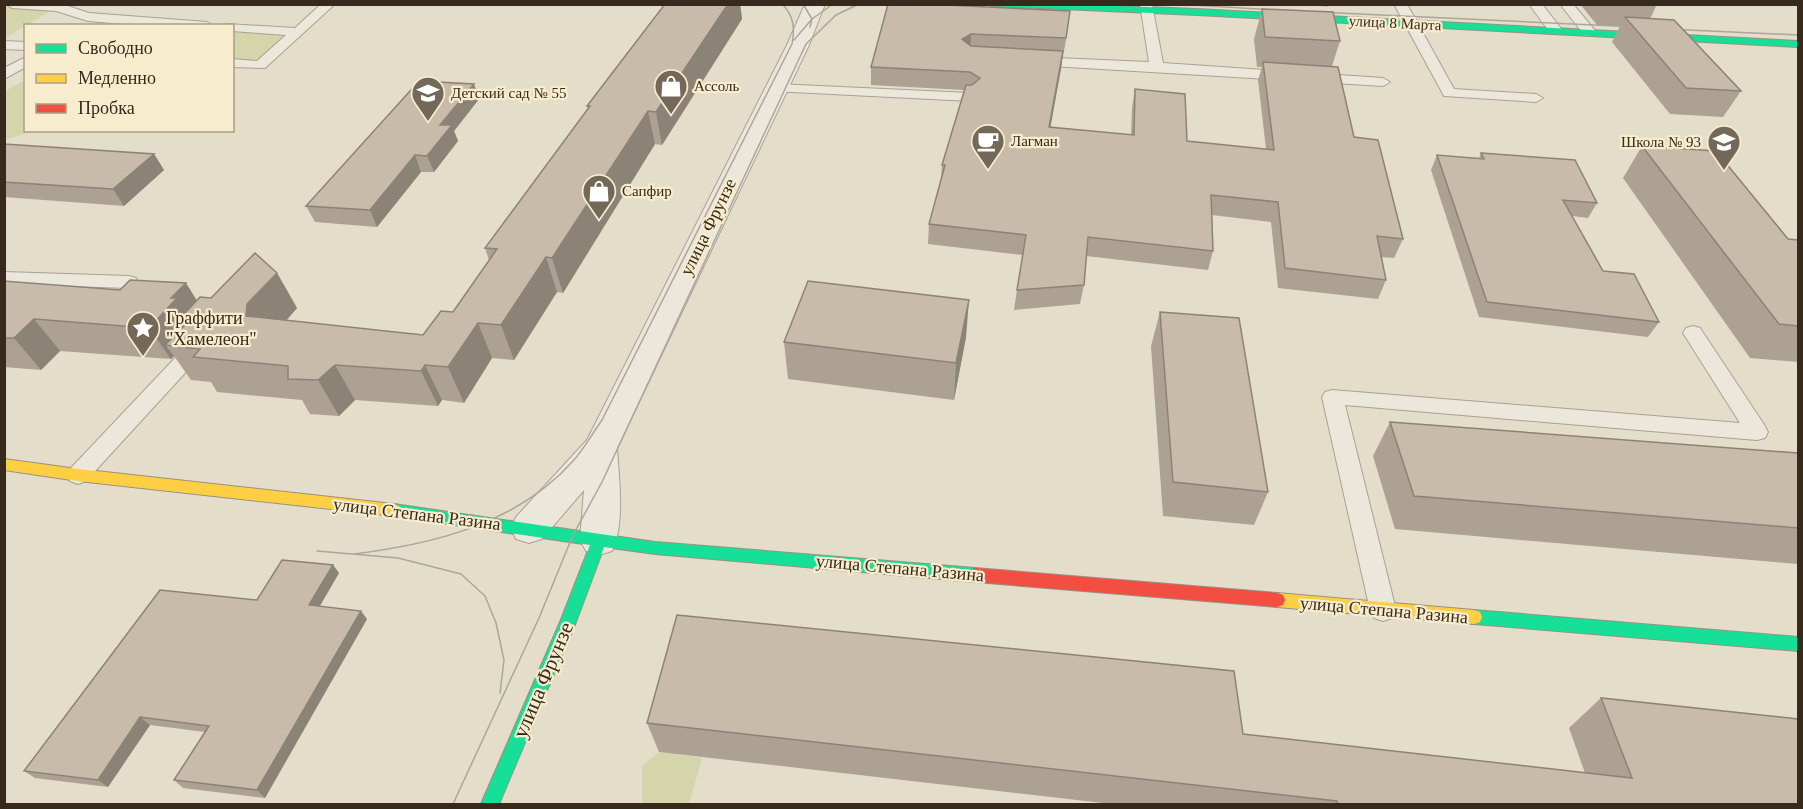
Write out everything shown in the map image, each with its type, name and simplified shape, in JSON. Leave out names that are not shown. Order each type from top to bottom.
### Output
[{"type":"street","name":"улица Фрунзе","points":[[529,528],[600,448],[777,88],[814,4]]},
{"type":"street","name":"улица 8 Марта","points":[[992,4],[1147,7],[1798,44]]},
{"type":"street","points":[[1516,8],[1569,8],[1595,12]]},
{"type":"street","name":"улица Фрунзе","points":[[490,804],[568,622],[599,540],[602,482],[600,448]]},
{"type":"street","name":"улица Степана Разина","points":[[4,464],[78,475],[426,514],[655,548],[1798,644]]},
{"type":"lane","points":[[12,4],[57,8],[88,17],[181,24]]},
{"type":"lane","points":[[234,63],[260,65],[329,4]]},
{"type":"lane","points":[[1400,4],[1449,93],[1536,98]]},
{"type":"lane","points":[[1147,7],[1156,68]]},
{"type":"lane","points":[[1537,7],[1556,31]]},
{"type":"lane","points":[[1569,8],[1590,33]]},
{"type":"lane","points":[[77,24],[88,17]]},
{"type":"lane","points":[[234,27],[298,32]]},
{"type":"lane","points":[[4,45],[24,46]]},
{"type":"lane","points":[[1017,60],[1383,82]]},
{"type":"lane","points":[[4,75],[24,62]]},
{"type":"lane","points":[[777,88],[970,97]]},
{"type":"lane","points":[[4,278],[129,282]]},
{"type":"lane","points":[[78,475],[212,330]]},
{"type":"lane","points":[[1383,610],[1332,397],[1757,432],[1693,333]]},
{"type":"green space","points":[[5,5],[57,7],[28,24],[24,24],[24,27],[5,38]]},
{"type":"green space","points":[[234,30],[292,34],[258,63],[234,61]]},
{"type":"green space","points":[[24,81],[24,132],[29,132],[5,140],[5,91]]},
{"type":"green space","points":[[659,752],[702,758],[689,804],[646,804],[642,801],[642,766]]},
{"type":"building","points":[[665,4],[728,4],[656,112],[648,111],[552,258],[546,257],[501,325],[478,323],[448,367],[425,365],[421,371],[335,365],[318,380],[288,379],[288,366],[193,357],[200,349],[165,345],[184,326],[174,325],[200,297],[211,298],[255,253],[277,273],[247,304],[246,316],[423,335],[441,311],[453,312],[497,249],[485,248],[590,106],[587,106]]},
{"type":"building","points":[[888,4],[1070,11],[1066,38],[971,34],[962,39],[971,46],[1063,51],[1049,127],[1134,135],[1135,89],[1185,94],[1187,141],[1274,150],[1263,62],[1338,67],[1354,137],[1378,140],[1403,239],[1377,236],[1386,280],[1285,268],[1278,202],[1211,195],[1213,251],[1088,237],[1084,285],[1017,290],[1026,235],[929,224],[945,165],[942,165],[966,85],[972,85],[980,78],[970,72],[871,67]]},
{"type":"building","points":[[1262,9],[1333,12],[1340,41],[1265,37]]},
{"type":"building","points":[[1625,17],[1674,20],[1741,91],[1686,88]]},
{"type":"building","points":[[419,81],[474,84],[440,125],[452,125],[427,156],[415,155],[370,210],[306,206]]},
{"type":"building","points":[[4,144],[154,154],[113,189],[4,182]]},
{"type":"building","points":[[1642,146],[1716,151],[1788,239],[1798,240],[1798,326],[1779,324]]},
{"type":"building","points":[[1481,153],[1575,160],[1597,203],[1563,200],[1603,271],[1634,274],[1659,322],[1487,302],[1437,155],[1484,159]]},
{"type":"building","points":[[130,280],[186,283],[171,298],[177,298],[149,328],[34,319],[14,338],[4,338],[4,281],[120,290]]},
{"type":"building","points":[[808,281],[969,300],[956,363],[784,342]]},
{"type":"building","points":[[1160,312],[1239,318],[1268,492],[1173,482]]},
{"type":"building","points":[[1390,422],[1798,453],[1798,528],[1414,496]]},
{"type":"building","points":[[282,560],[333,565],[309,605],[361,611],[257,790],[174,780],[209,726],[140,717],[98,780],[24,771],[160,590],[257,600]]},
{"type":"building","points":[[677,615],[1234,671],[1243,734],[1632,778],[1601,698],[1798,719],[1798,804],[1338,804],[1337,801],[647,723]]},
{"type":"tram line","points":[[354,554],[444,537],[500,515],[526,501],[551,483],[577,456],[602,420],[792,44],[793,22],[782,4]]},
{"type":"tram line","points":[[803,4],[812,19]]},
{"type":"tram line","points":[[812,19],[833,4]]},
{"type":"tram line","points":[[453,804],[539,618],[573,535],[602,482],[806,44],[836,15],[859,4]]},
{"type":"tram line","points":[[1173,4],[1278,10]]},
{"type":"tram line","points":[[1305,4],[1328,6]]},
{"type":"tram line","points":[[1317,12],[1637,27]]},
{"type":"tram line","points":[[794,40],[812,19]]},
{"type":"tram line","points":[[810,27],[812,19]]},
{"type":"tram line","points":[[1667,29],[1798,35]]},
{"type":"tram line","points":[[317,551],[398,558],[461,574],[485,596],[496,623],[504,660],[500,693]]},
{"type":"traffic: fast","points":[[992,4],[1197,12],[1798,44]]},
{"type":"traffic: fast","points":[[394,510],[655,548],[975,575]]},
{"type":"traffic: fast","points":[[490,804],[568,622],[599,540]]},
{"type":"traffic: fast","points":[[1474,617],[1798,644]]},
{"type":"traffic: slow","points":[[4,464],[78,475],[394,510]]},
{"type":"traffic: slow","points":[[1277,600],[1474,617]]},
{"type":"traffic: jam","points":[[975,575],[1277,600]]},
{"type":"place","name":"Ассоль","points":[[671,115]]},
{"type":"place","name":"Детский сад № 55","points":[[428,122]]},
{"type":"place","name":"Лагман","points":[[988,170]]},
{"type":"place","name":"Школа № 93","points":[[1724,171]]},
{"type":"place","name":"Сапфир","points":[[599,220]]},
{"type":"place","name":"Граффити \"Хамелеон\"","points":[[143,357]]}]
